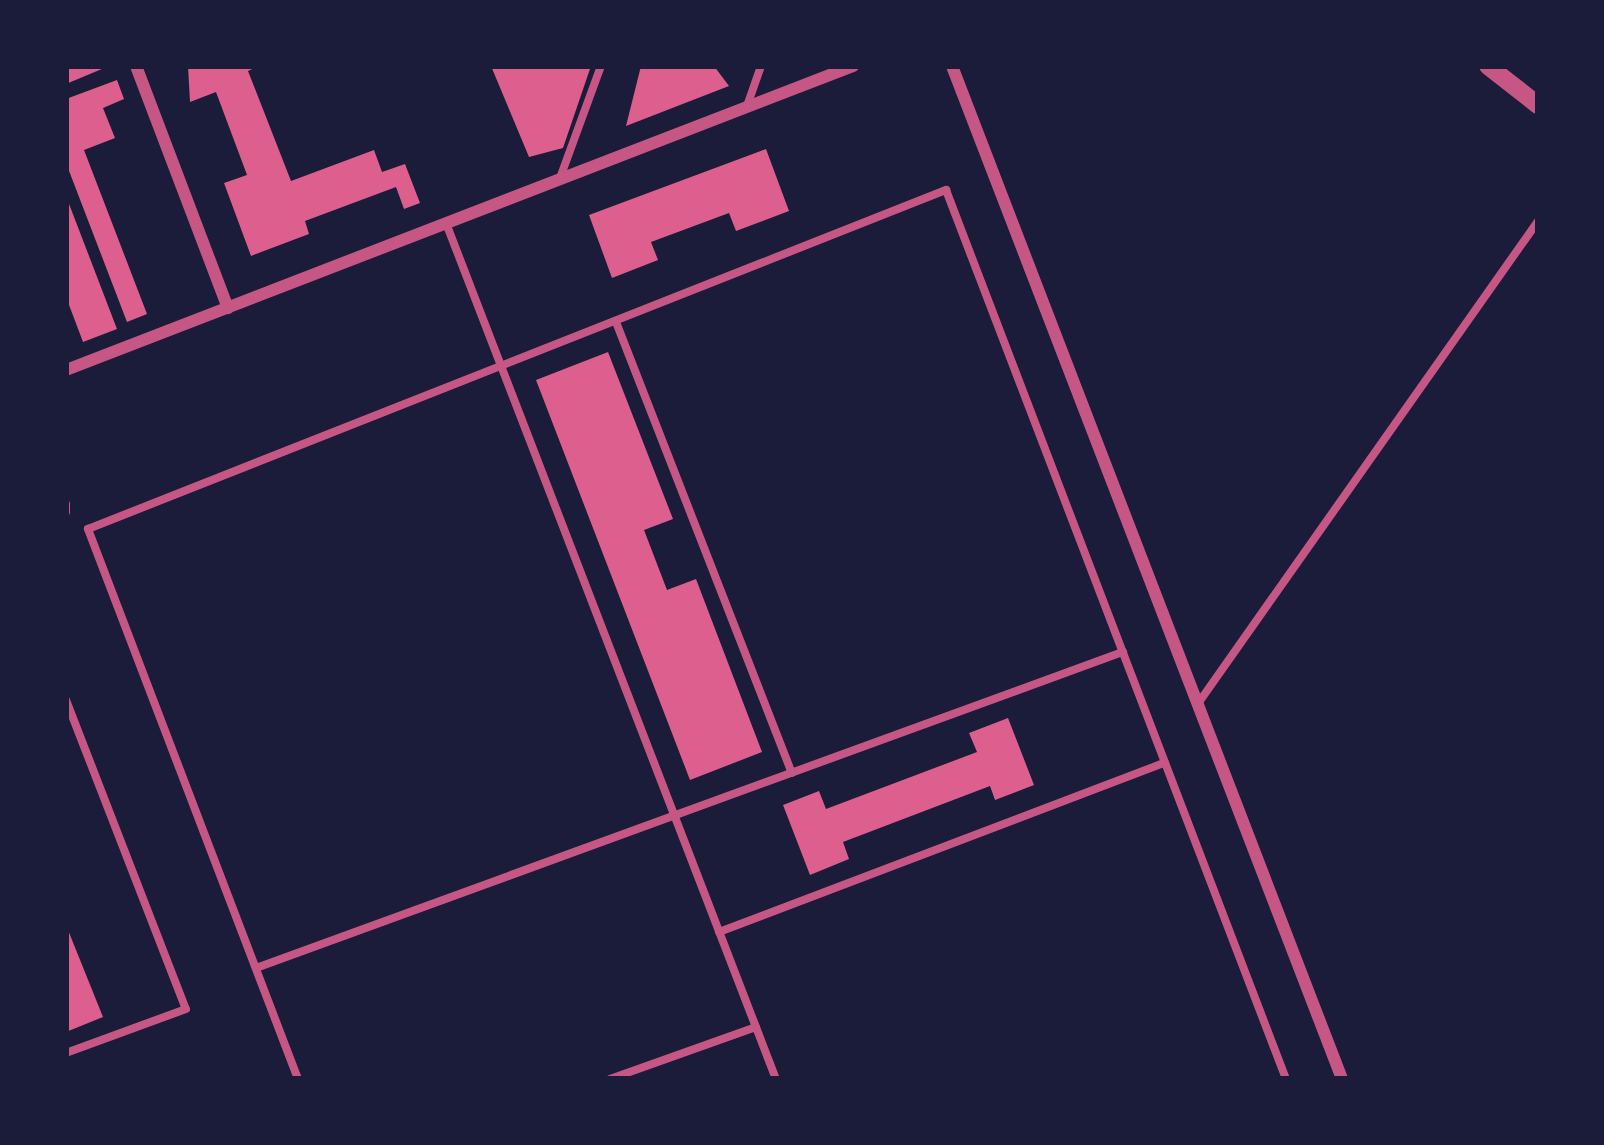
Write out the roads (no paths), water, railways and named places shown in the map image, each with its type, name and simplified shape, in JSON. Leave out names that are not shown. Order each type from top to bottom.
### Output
[{"type":"street","points":[[136,66],[228,308]]},
{"type":"street","points":[[66,370],[853,66]]},
{"type":"street","points":[[952,66],[1342,1079]]},
{"type":"street","points":[[1488,66],[1538,105]]},
{"type":"lane","points":[[560,179],[601,66]]},
{"type":"lane","points":[[746,107],[760,66]]},
{"type":"lane","points":[[298,1079],[88,529],[946,190],[1286,1079]]},
{"type":"lane","points":[[1197,705],[1538,221]]},
{"type":"lane","points":[[446,224],[776,1079]]},
{"type":"lane","points":[[616,322],[792,773]]},
{"type":"lane","points":[[255,968],[1123,652]]},
{"type":"lane","points":[[66,700],[186,1009],[66,1053]]},
{"type":"lane","points":[[719,932],[1165,763]]},
{"type":"lane","points":[[610,1079],[755,1027]]}]
